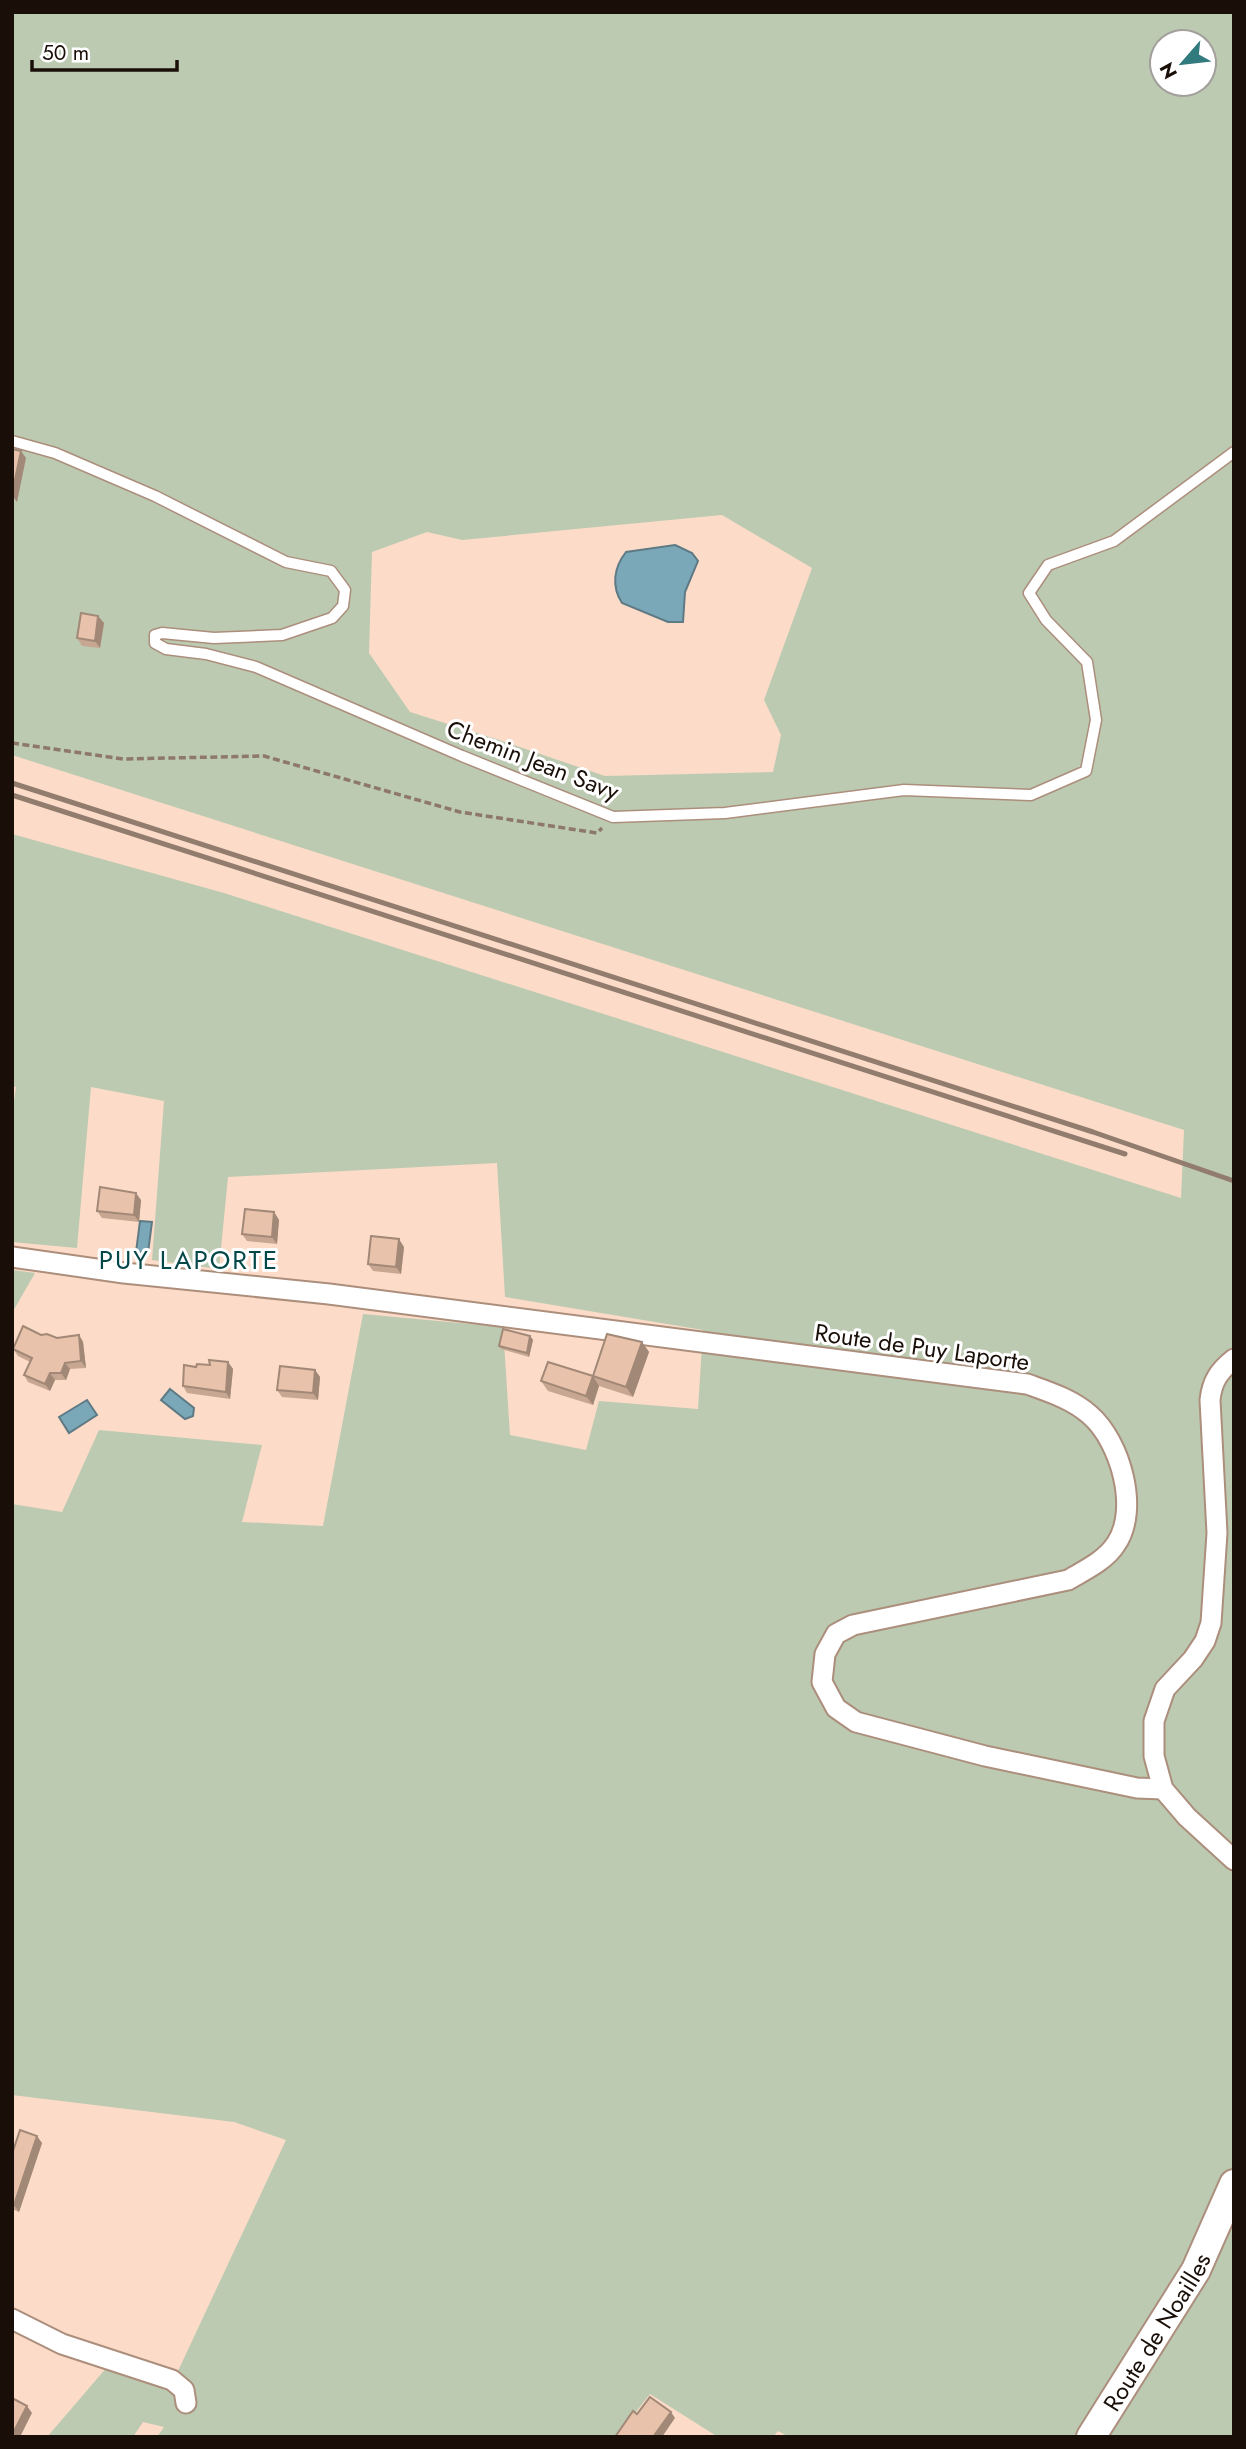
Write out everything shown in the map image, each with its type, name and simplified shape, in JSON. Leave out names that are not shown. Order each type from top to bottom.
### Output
[{"type":"main road","name":"Route de Noailles","points":[[1091,2437],[1196,2270],[1234,2184]]},
{"type":"street","name":"Route de Puy Laporte","points":[[12,1257],[124,1273],[329,1294],[1027,1384],[1067,1398],[1089,1414],[1105,1431],[1115,1449],[1125,1486],[1126,1508],[1124,1526],[1116,1544],[1092,1566],[1068,1580],[853,1625],[836,1634],[825,1654],[822,1682],[836,1707],[856,1722],[985,1756],[1137,1788],[1163,1789]]},
{"type":"street","points":[[1234,1359],[1219,1371],[1212,1386],[1210,1400],[1217,1533],[1211,1623],[1205,1641],[1193,1659],[1165,1689],[1154,1721],[1154,1756],[1163,1789],[1187,1817],[1234,1860]]},
{"type":"street","points":[[12,2319],[62,2344],[172,2380],[184,2390],[186,2403]]},
{"type":"lane","name":"Chemin Jean Savy","points":[[12,441],[55,453],[155,496],[286,562],[331,572],[345,590],[343,606],[332,618],[282,635],[214,638],[162,633],[155,635],[155,643],[166,649],[206,654],[256,667],[462,756],[613,817],[725,813],[904,790],[1031,795],[1086,771],[1096,720],[1087,662],[1046,620],[1029,593],[1048,565],[1114,541],[1234,452]]},
{"type":"path","points":[[12,743],[123,759],[264,756],[460,812],[597,833],[613,817]]},
{"type":"green space","points":[[12,12],[1234,12],[1234,2437],[789,2437],[778,2431],[773,2437],[718,2437],[650,2394],[616,2437],[157,2437],[164,2427],[143,2422],[133,2437],[47,2437],[120,2352],[178,2371],[286,2140],[234,2122],[12,2095],[12,1504],[62,1512],[99,1430],[262,1445],[242,1522],[323,1526],[363,1314],[503,1327],[510,1435],[586,1450],[599,1401],[698,1409],[703,1330],[505,1297],[497,1163],[228,1177],[219,1269],[152,1260],[164,1101],[91,1087],[77,1248],[12,1242],[12,1114],[16,1087],[12,1086],[12,834],[224,893],[1181,1198],[1184,1130],[12,755]],"holes":[[[722,515],[812,568],[764,700],[781,735],[773,772],[605,776],[410,712],[369,653],[372,552],[427,532],[462,540]]]},
{"type":"green space","points":[[12,1270],[35,1273],[12,1313]]},
{"type":"water","points":[[675,545],[692,553],[698,561],[685,592],[683,622],[668,622],[622,603],[616,590],[615,577],[626,552]]},
{"type":"water","points":[[140,1221],[152,1222],[148,1253],[136,1252]]},
{"type":"water","points":[[170,1389],[194,1408],[193,1416],[185,1419],[161,1400]]},
{"type":"water","points":[[87,1400],[97,1415],[69,1433],[59,1417]]},
{"type":"building","points":[[12,449],[21,451],[12,494]]},
{"type":"building","points":[[81,613],[98,616],[95,641],[77,638]]},
{"type":"building","points":[[100,1187],[136,1193],[134,1215],[97,1211]]},
{"type":"building","points":[[245,1209],[274,1212],[272,1237],[242,1234]]},
{"type":"building","points":[[371,1236],[399,1239],[396,1267],[368,1264]]},
{"type":"building","points":[[23,1326],[41,1335],[57,1338],[79,1335],[81,1361],[65,1363],[61,1373],[50,1373],[45,1384],[24,1375],[32,1358],[13,1349]]},
{"type":"building","points":[[503,1329],[530,1336],[527,1353],[499,1346]]},
{"type":"building","points":[[607,1334],[642,1342],[626,1387],[593,1376]]},
{"type":"building","points":[[209,1360],[228,1362],[226,1392],[183,1386],[184,1365],[210,1365]]},
{"type":"building","points":[[548,1362],[593,1376],[586,1396],[541,1381]]},
{"type":"building","points":[[280,1366],[315,1370],[313,1393],[277,1390]]},
{"type":"building","points":[[20,2130],[37,2136],[14,2205],[12,2154]]},
{"type":"building","points":[[650,2397],[671,2412],[653,2437],[615,2437],[633,2411],[637,2414]]},
{"type":"building","points":[[12,2398],[27,2406],[12,2435]]},
{"type":"railway","points":[[12,783],[1093,1132],[1234,1181]]},
{"type":"railway","points":[[12,795],[1125,1154]]},
{"type":"district","name":"PUY LAPORTE","points":[[189,1260]]}]
